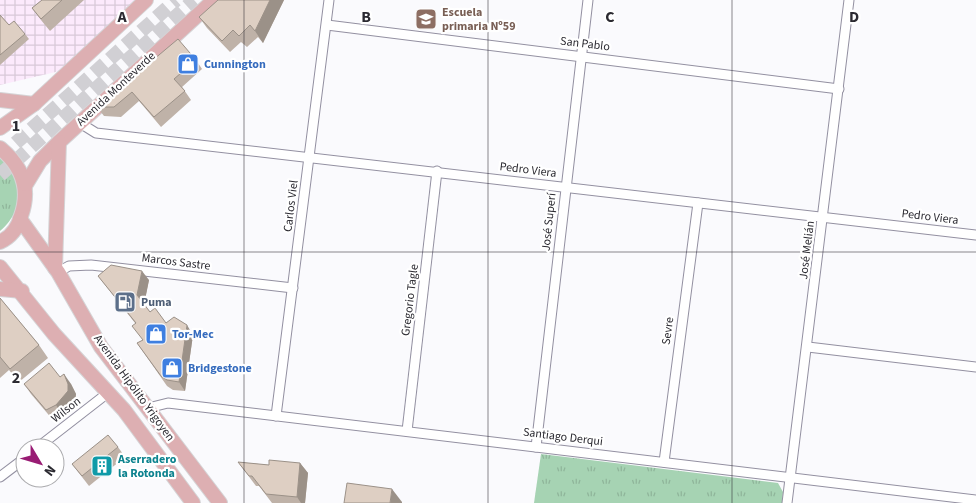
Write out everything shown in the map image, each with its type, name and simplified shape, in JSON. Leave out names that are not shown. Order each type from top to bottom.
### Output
[{"type":"main road","points":[[0,128],[34,104],[146,0]]},
{"type":"main road","name":"Avenida Monteverde","points":[[26,184],[40,161],[59,142],[214,0]]},
{"type":"main road","points":[[0,100],[34,104]]},
{"type":"main road","points":[[56,270],[59,142]]},
{"type":"main road","points":[[0,148],[18,167],[26,184],[26,202],[16,228],[0,242]]},
{"type":"main road","name":"Avenida Hipólito Yrigoyen","points":[[20,219],[56,270],[101,347],[220,503]]},
{"type":"main road","name":"Avenida Hipólito Yrigoyen","points":[[0,267],[22,291],[54,334],[109,392],[193,503]]},
{"type":"main road","points":[[0,288],[22,291]]},
{"type":"street","name":"Carlos Viel","points":[[276,416],[329,0]]},
{"type":"street","name":"José Superí","points":[[536,447],[588,0]]},
{"type":"street","name":"José Melián","points":[[787,503],[808,347],[849,0]]},
{"type":"street","name":"San Pablo","points":[[327,25],[839,89]]},
{"type":"street","name":"Pedro Viera","points":[[80,123],[96,132],[105,134],[976,235]]},
{"type":"street","name":"Gregorio Tagle","points":[[407,431],[437,171]]},
{"type":"street","name":"Sevre","points":[[664,462],[698,203]]},
{"type":"street","name":"Marcos Sastre","points":[[56,270],[69,266],[91,265],[293,288]]},
{"type":"street","points":[[808,347],[976,367]]},
{"type":"street","name":"Wilson","points":[[50,438],[109,392]]},
{"type":"street","name":"Santiago Derqui","points":[[148,408],[168,403],[976,500]]},
{"type":"street","points":[[0,477],[15,466]]},
{"type":"shaded area","points":[[0,0],[140,0],[60,71],[0,85]]},
{"type":"green space","points":[[0,153],[16,175],[20,196],[13,216],[0,231]]},
{"type":"green space","points":[[541,454],[778,483],[783,492],[782,503],[534,503]]},
{"type":"building","points":[[42,0],[62,0],[41,19],[32,8]]},
{"type":"building","points":[[218,0],[270,0],[255,31],[250,25],[239,36],[233,30],[222,41],[199,17]]},
{"type":"building","points":[[0,15],[9,25],[14,21],[25,34],[0,55]]},
{"type":"building","points":[[178,39],[196,60],[174,79],[185,91],[154,117],[132,92],[114,107],[97,107]]},
{"type":"building","points":[[111,265],[142,271],[137,295],[150,312],[155,308],[166,323],[174,317],[187,325],[179,382],[167,380],[161,376],[137,343],[143,340],[132,326],[136,323],[98,276]]},
{"type":"building","points":[[0,298],[39,345],[10,369],[0,357]]},
{"type":"building","points":[[49,363],[60,377],[64,374],[68,384],[68,391],[56,405],[46,410],[24,384]]},
{"type":"building","points":[[108,435],[118,447],[82,476],[72,464]]},
{"type":"building","points":[[269,460],[300,463],[297,497],[266,494],[238,462],[269,465]]},
{"type":"building","points":[[347,483],[392,489],[390,503],[344,503]]},
{"type":"tunnel","points":[[0,157],[176,0]]},
{"type":"tunnel","points":[[0,175],[194,0]]},
{"type":"place","name":"Escuela primaria Nº59","points":[[426,19]]},
{"type":"place","name":"Cunnington","points":[[188,64]]},
{"type":"place","name":"Puma","points":[[125,302]]},
{"type":"place","name":"Tor-Mec","points":[[156,334]]},
{"type":"place","name":"Bridgestone","points":[[172,368]]},
{"type":"place","name":"Aserradero la Rotonda","points":[[102,466]]}]
